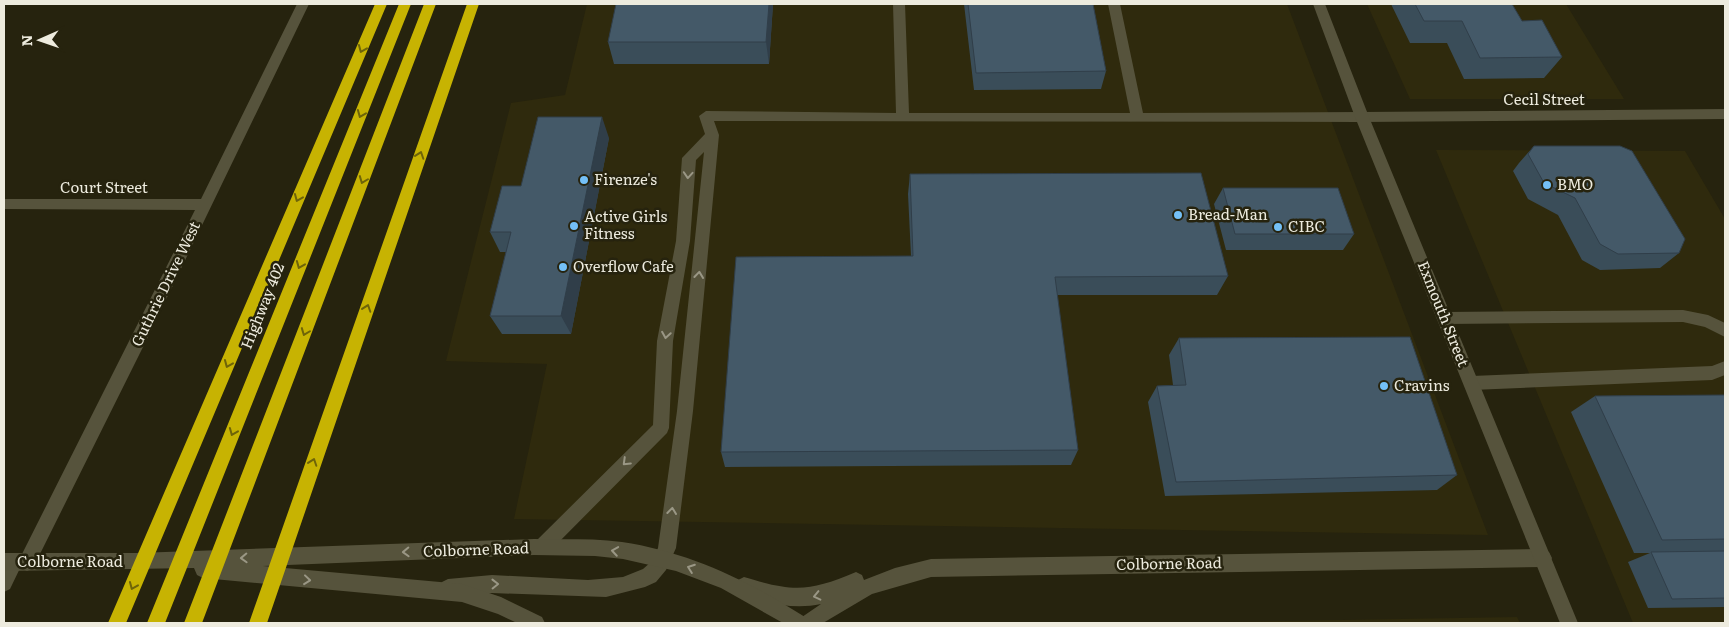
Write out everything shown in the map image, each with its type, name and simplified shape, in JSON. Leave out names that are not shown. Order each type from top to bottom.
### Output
[{"type":"highway","points":[[117,623],[381,4]]},
{"type":"highway","name":"Highway 402","points":[[156,623],[405,4]]},
{"type":"highway","points":[[193,622],[430,4]]},
{"type":"highway","points":[[258,623],[473,4]]},
{"type":"street","name":"Guthrie Drive West","points":[[4,583],[205,205],[303,4]]},
{"type":"street","points":[[899,4],[903,118]]},
{"type":"street","points":[[1114,4],[1138,118]]},
{"type":"street","name":"Exmouth Street","points":[[1319,4],[1362,117],[1569,623]]},
{"type":"street","name":"Cecil Street","points":[[712,135],[706,116],[1138,118],[1725,114]]},
{"type":"street","points":[[542,547],[661,428],[665,341],[683,240],[689,158],[712,135]]},
{"type":"street","points":[[429,589],[496,584],[592,588],[614,586],[638,581],[650,575],[663,559],[668,548],[686,411],[712,135]]},
{"type":"street","name":"Court Street","points":[[4,204],[205,205]]},
{"type":"street","points":[[1444,318],[1683,316],[1708,321],[1725,331]]},
{"type":"street","points":[[1472,383],[1712,373],[1725,368]]},
{"type":"street","name":"Colborne Road","points":[[15,562],[137,562],[542,547],[595,548],[663,559],[719,578],[749,593],[799,623]]},
{"type":"street","name":"Colborne Road","points":[[808,623],[848,596],[873,584],[931,568],[1544,558]]},
{"type":"street","name":"Colborne Road","points":[[137,562],[347,584],[429,589],[470,596],[501,606],[536,623]]},
{"type":"street","points":[[719,578],[772,595],[806,599],[839,589],[871,576],[931,568]]},
{"type":"shaded area","points":[[587,4],[1287,4],[1488,535],[514,519],[547,364],[446,361],[511,103],[565,95]]},
{"type":"shaded area","points":[[1367,4],[1566,4],[1624,99],[1410,99]]},
{"type":"shaded area","points":[[1436,150],[1685,151],[1725,219],[1725,623],[1633,623]]},
{"type":"shaded area","points":[[1517,617],[1520,623],[1161,623]]},
{"type":"building","points":[[616,4],[769,4],[766,42],[608,42]]},
{"type":"building","points":[[968,4],[1093,4],[1106,71],[976,73]]},
{"type":"building","points":[[1415,4],[1512,4],[1522,21],[1542,20],[1562,57],[1480,58],[1462,21],[1424,21]]},
{"type":"building","points":[[538,117],[602,117],[561,316],[490,316],[511,232],[490,232],[502,186],[521,186]]},
{"type":"building","points":[[1534,146],[1620,146],[1632,151],[1685,239],[1679,253],[1618,254],[1600,244],[1575,198],[1544,183],[1528,154]]},
{"type":"building","points":[[1201,173],[1228,276],[1055,277],[1078,450],[721,452],[736,257],[913,256],[910,174]]},
{"type":"building","points":[[1223,188],[1338,188],[1354,234],[1235,234]]},
{"type":"building","points":[[1410,337],[1457,475],[1176,482],[1157,386],[1186,385],[1179,338]]},
{"type":"building","points":[[1725,395],[1725,539],[1662,540],[1595,396]]},
{"type":"building","points":[[1725,551],[1725,598],[1672,599],[1651,552]]},
{"type":"place","name":"Firenze's","points":[[584,180]]},
{"type":"place","name":"BMO","points":[[1547,185]]},
{"type":"place","name":"Bread-Man","points":[[1178,215]]},
{"type":"place","name":"Active Girls Fitness","points":[[574,226]]},
{"type":"place","name":"CIBC","points":[[1278,227]]},
{"type":"place","name":"Overflow Cafe","points":[[563,267]]},
{"type":"place","name":"Cravins","points":[[1384,386]]}]
